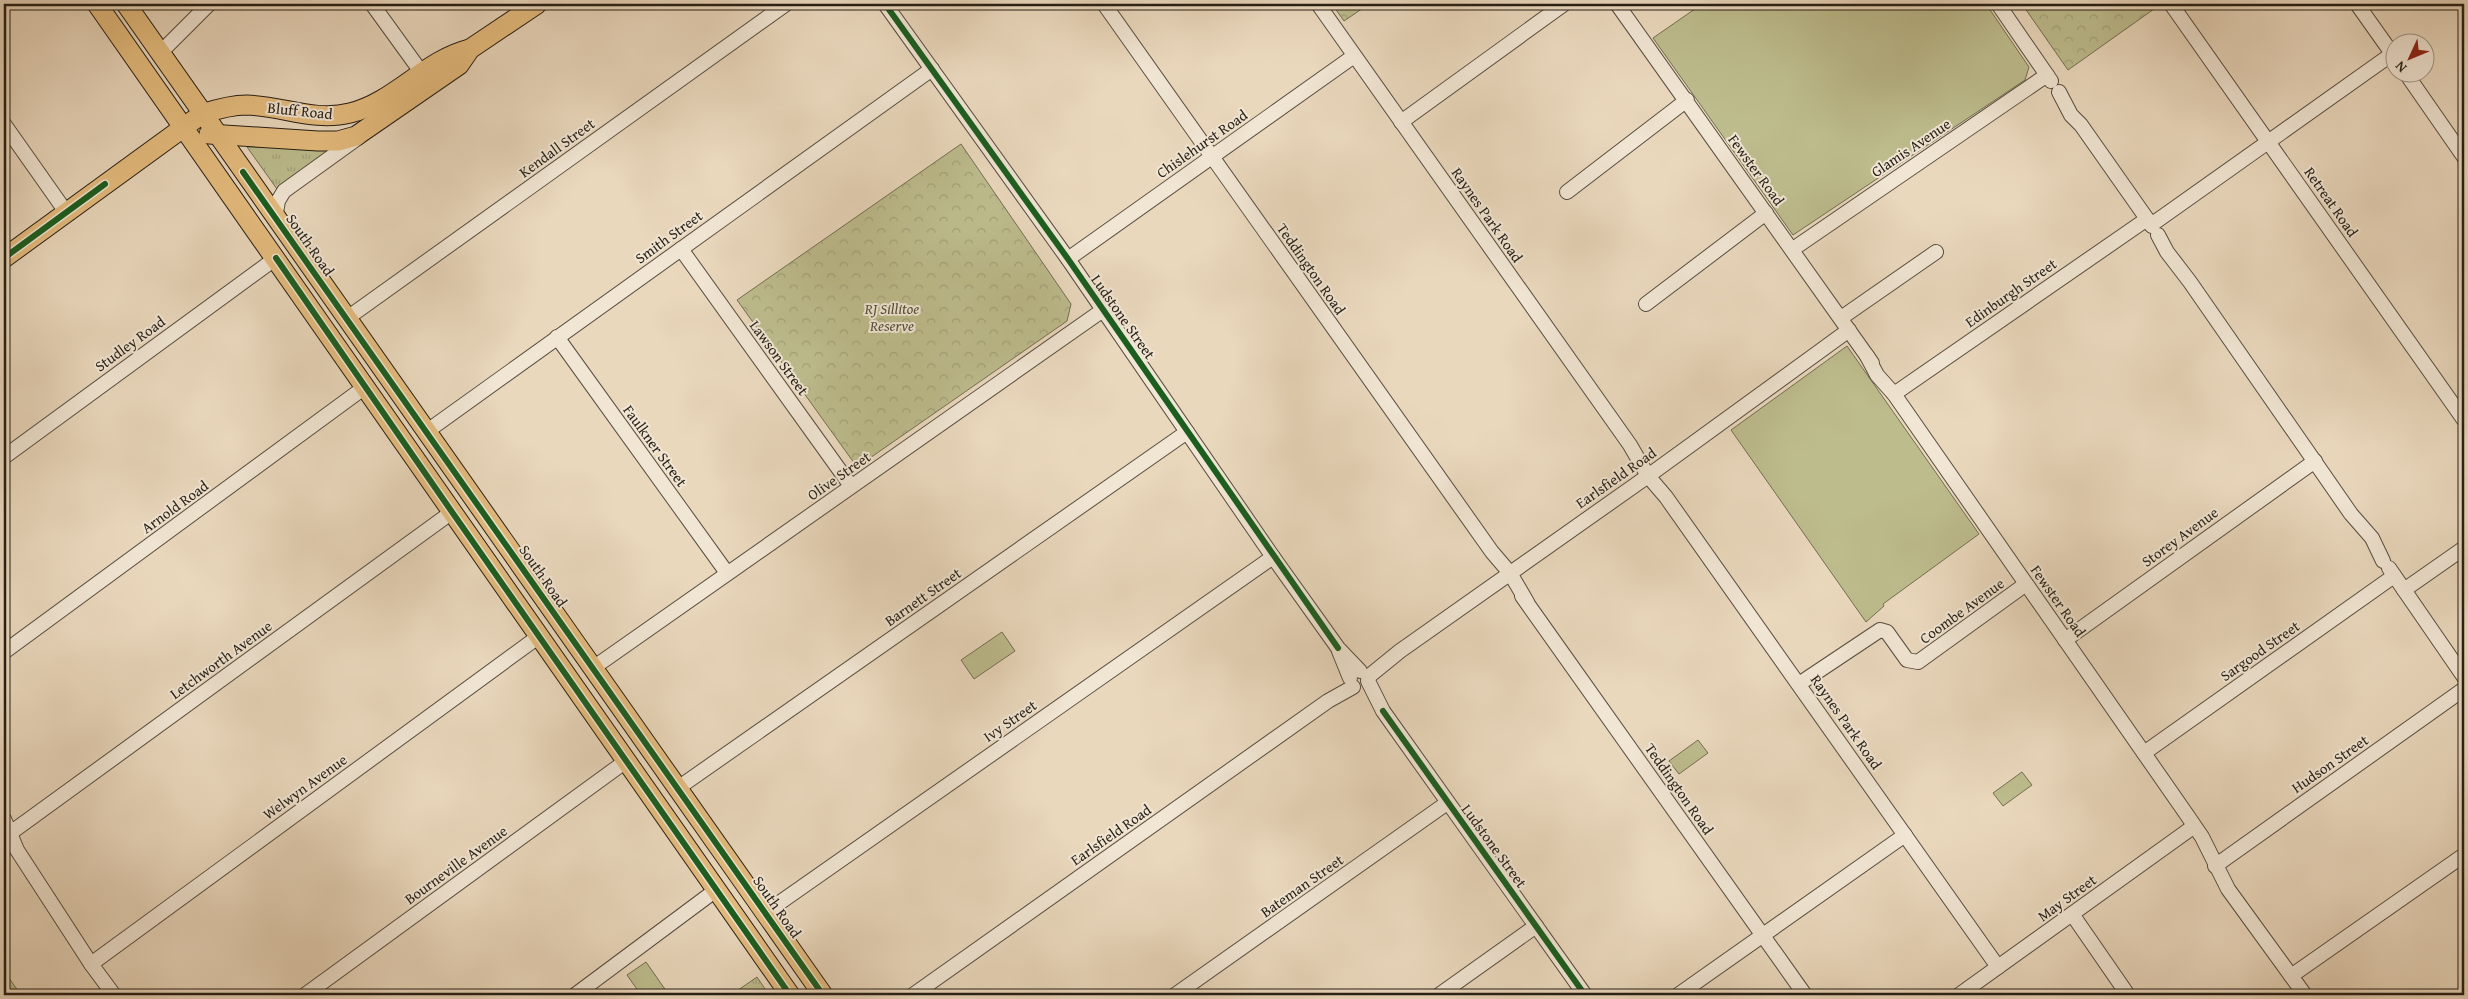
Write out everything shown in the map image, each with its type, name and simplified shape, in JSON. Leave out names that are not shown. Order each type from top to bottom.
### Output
[{"type":"main road","points":[[97,4],[181,132],[276,258],[538,637],[790,995]]},
{"type":"main road","name":"South Road","points":[[126,4],[823,995]]},
{"type":"main road","name":"Bluff Road","points":[[181,132],[331,141],[354,136],[369,128],[452,54],[470,49],[536,4]]},
{"type":"main road","name":"Bluff Road","points":[[202,114],[241,105],[312,115],[348,114],[376,104],[426,79]]},
{"type":"main road","points":[[4,258],[66,212],[181,132],[202,114]]},
{"type":"main road","points":[[239,208],[259,194]]},
{"type":"main road","points":[[327,332],[346,319]]},
{"type":"main road","points":[[570,682],[593,668]]},
{"type":"street","points":[[160,53],[209,4]]},
{"type":"street","points":[[372,4],[426,79]]},
{"type":"street","name":"Kendall Street","points":[[346,319],[786,4]]},
{"type":"street","name":"Ludstone Street","points":[[885,4],[1068,259],[1273,557],[1585,995]]},
{"type":"street","name":"Teddington Road","points":[[1104,4],[1805,995]]},
{"type":"street","name":"Raynes Park Road","points":[[1318,4],[1998,967]]},
{"type":"street","points":[[1402,122],[1564,4]]},
{"type":"street","name":"Fewster Road","points":[[1617,4],[1793,249],[1867,356],[1890,383],[1894,394],[2144,753],[2193,827],[2202,837],[2215,866],[2235,900],[2305,995]]},
{"type":"street","points":[[1998,4],[2047,75],[2071,115],[2174,253],[2190,282],[2315,461],[2351,514],[2361,533],[2383,560],[2464,677]]},
{"type":"street","name":"Retreat Road","points":[[2171,4],[2464,420]]},
{"type":"street","points":[[2357,4],[2386,46]]},
{"type":"street","name":"Chislehurst Road","points":[[1068,259],[1354,56]]},
{"type":"street","name":"Edinburgh Street","points":[[1894,394],[2152,226],[2268,142],[2386,62]]},
{"type":"street","name":"Smith Street","points":[[426,432],[932,69]]},
{"type":"street","name":"Glamis Avenue","points":[[1793,249],[2047,75]]},
{"type":"street","points":[[2412,82],[2464,157]]},
{"type":"street","points":[[1567,192],[1686,100]]},
{"type":"street","points":[[4,124],[66,212]]},
{"type":"street","name":"Bluff Road","points":[[275,218],[278,201],[285,190],[347,147],[369,128]]},
{"type":"street","points":[[1646,304],[1766,213]]},
{"type":"street","name":"Lawson Street","points":[[681,249],[852,486]]},
{"type":"street","name":"Earlsfield Road","points":[[913,995],[1650,474],[1936,252]]},
{"type":"street","name":"Studley Road","points":[[4,457],[276,258]]},
{"type":"street","name":"Olive Street","points":[[593,668],[1103,310]]},
{"type":"street","name":"Faulkner Street","points":[[557,337],[727,573]]},
{"type":"street","name":"Arnold Road","points":[[4,652],[365,388]]},
{"type":"street","name":"Barnett Street","points":[[678,788],[1187,432]]},
{"type":"street","name":"Storey Avenue","points":[[2065,640],[2315,461]]},
{"type":"street","name":"Letchworth Avenue","points":[[10,834],[452,512]]},
{"type":"street","points":[[2404,590],[2464,548]]},
{"type":"street","name":"Ivy Street","points":[[765,912],[1273,557]]},
{"type":"street","name":"Sargood Street","points":[[2144,753],[2394,576]]},
{"type":"street","name":"Coombe Avenue","points":[[1799,684],[1873,632],[1880,630],[1886,632],[1908,660],[1914,662],[1923,660],[2026,584]]},
{"type":"street","name":"Welwyn Avenue","points":[[91,964],[538,637]]},
{"type":"street","name":"Hudson Street","points":[[2215,866],[2464,690]]},
{"type":"street","name":"Bourneville Avenue","points":[[305,995],[626,761]]},
{"type":"street","name":"Bateman Street","points":[[1175,995],[1447,803]]},
{"type":"street","points":[[4,819],[17,850],[91,964],[114,995]]},
{"type":"street","name":"May Street","points":[[1959,995],[2193,827]]},
{"type":"street","points":[[1678,995],[1905,835]]},
{"type":"street","points":[[2291,976],[2464,855]]},
{"type":"street","points":[[575,995],[716,890]]},
{"type":"street","points":[[2072,914],[2128,995]]},
{"type":"street","points":[[1439,995],[1536,926]]},
{"type":"green space","points":[[1332,4],[1369,4],[1344,21]]},
{"type":"green space","points":[[1702,4],[1986,4],[2029,67],[2025,80],[1793,235],[1653,38]]},
{"type":"green space","points":[[2022,4],[2161,4],[2068,70]]},
{"type":"green space","name":"RJ Sillitoe Reserve","points":[[961,144],[1071,304],[1067,321],[857,467],[737,300]]},
{"type":"green space","points":[[337,146],[277,189],[247,147],[328,147]]},
{"type":"green space","points":[[1847,346],[1979,534],[1883,604],[1884,606],[1866,622],[1731,430]]},
{"type":"green space","points":[[1002,632],[1015,651],[974,679],[961,660]]},
{"type":"green space","points":[[1698,740],[1708,753],[1679,774],[1669,761]]},
{"type":"green space","points":[[2022,772],[2032,785],[2003,806],[1993,793]]},
{"type":"green space","points":[[646,962],[669,995],[641,995],[627,975]]},
{"type":"green space","points":[[4,971],[21,995],[4,995]]},
{"type":"green space","points":[[757,977],[769,995],[731,995]]},
{"type":"cycle path","points":[[885,4],[1068,259],[1338,648]]},
{"type":"cycle path","points":[[243,172],[823,995]]},
{"type":"cycle path","points":[[4,258],[105,184]]},
{"type":"cycle path","points":[[276,258],[790,995]]},
{"type":"cycle path","points":[[1383,711],[1585,995]]}]
